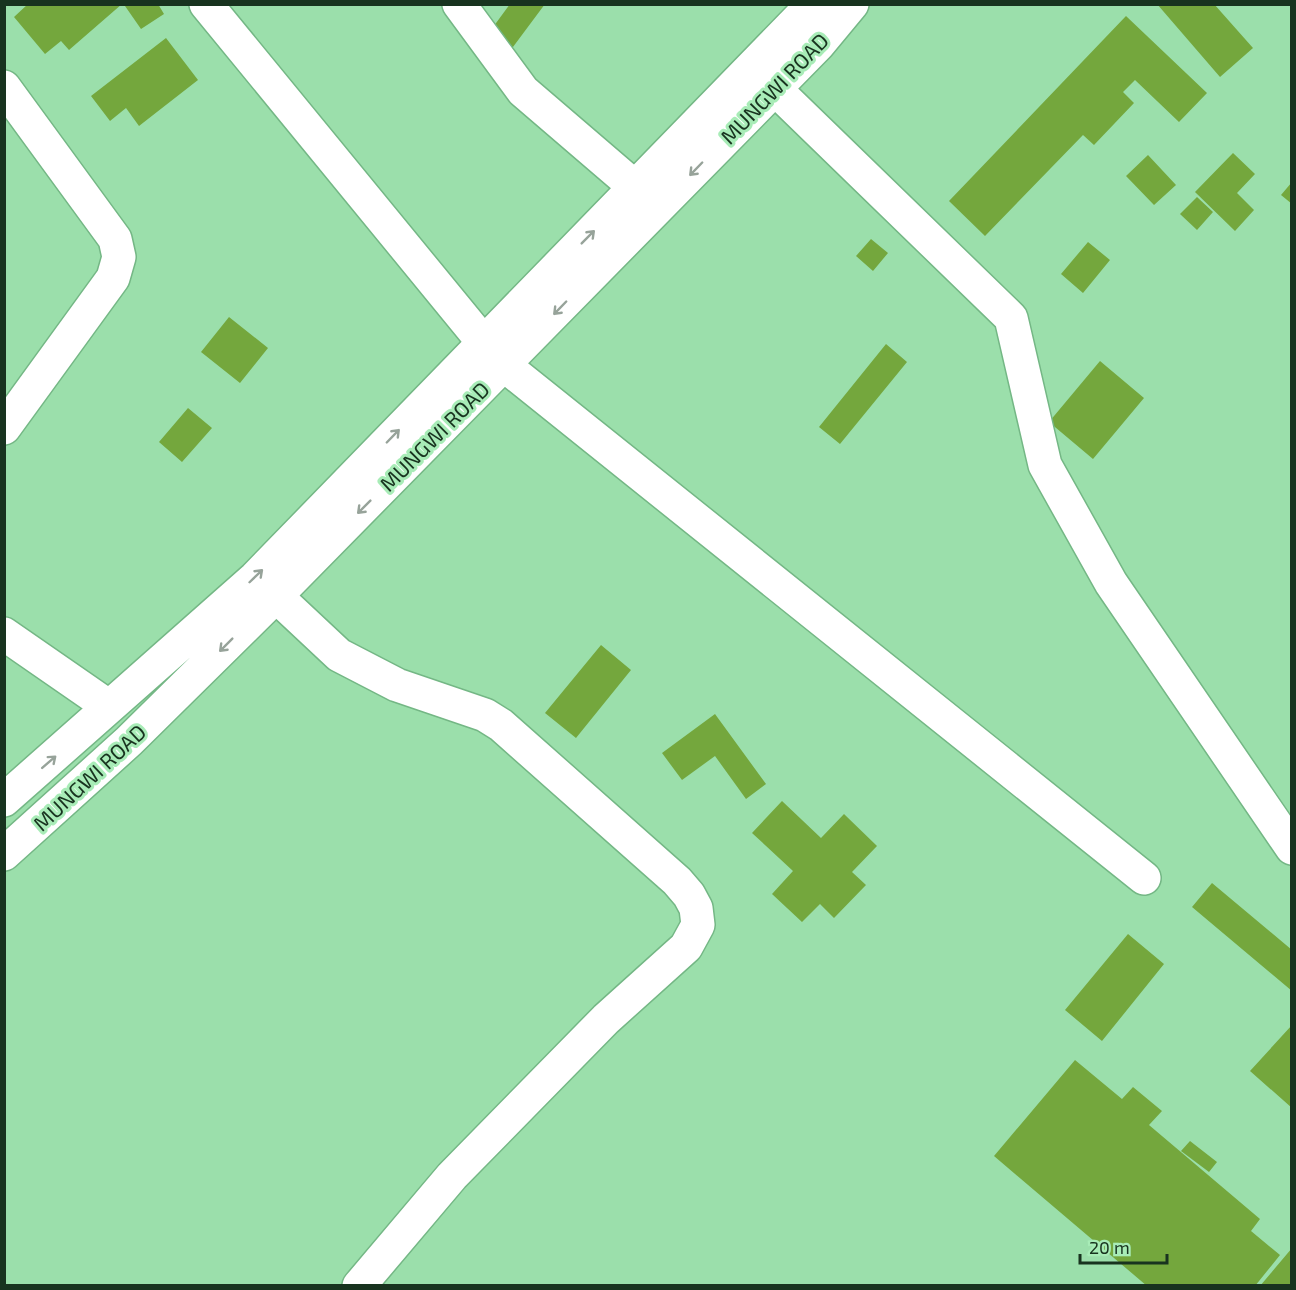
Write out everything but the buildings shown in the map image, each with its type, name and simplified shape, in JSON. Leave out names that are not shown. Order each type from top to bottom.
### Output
[{"type":"street","points":[[207,4],[494,354],[1144,878]]},
{"type":"street","points":[[459,4],[523,91],[636,188]]},
{"type":"street","name":"MUNGWI ROAD","points":[[4,854],[129,741],[276,596],[494,354],[636,188],[813,4]]},
{"type":"street","name":"MUNGWI ROAD","points":[[4,800],[255,578],[494,354],[775,89],[818,45],[852,4]]},
{"type":"street","points":[[4,87],[115,239],[119,257],[112,278],[4,428]]},
{"type":"street","points":[[775,89],[1011,318],[1045,465],[1111,583],[1292,848]]},
{"type":"street","points":[[276,596],[339,655],[397,685],[485,715],[501,725],[677,881],[696,908],[698,925],[686,947],[606,1019],[452,1176],[358,1286]]},
{"type":"street","points":[[4,634],[108,706]]}]
